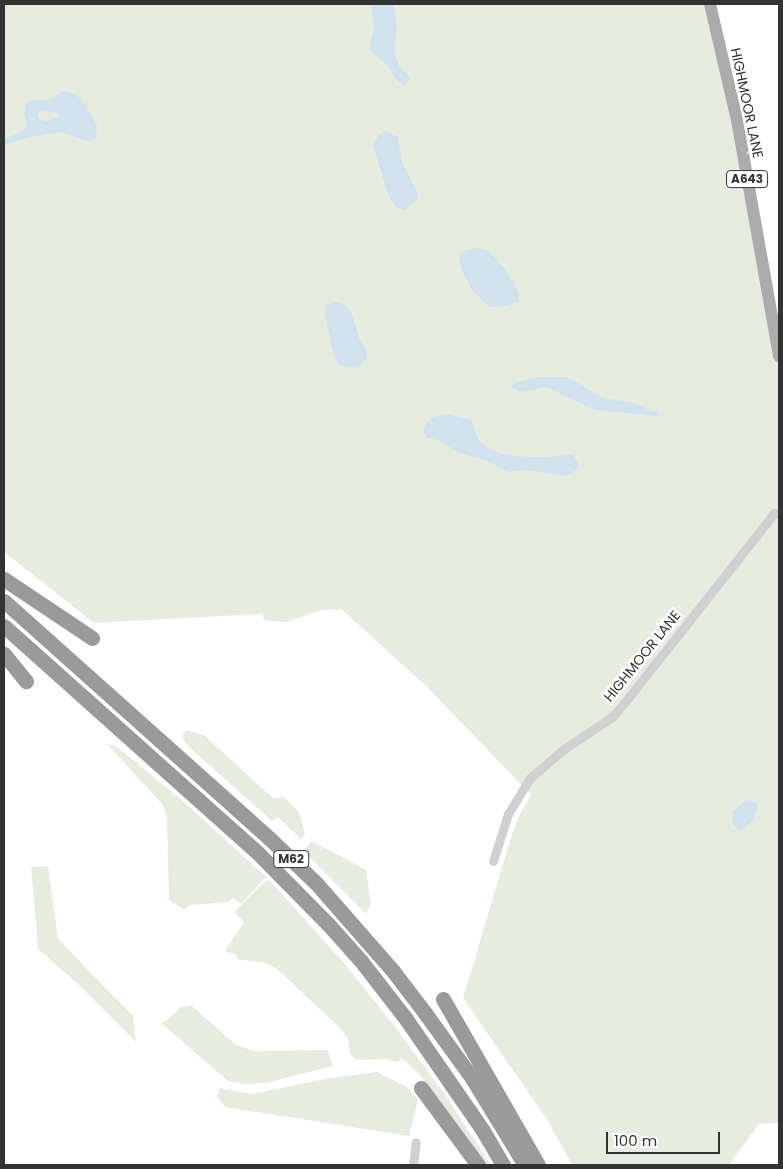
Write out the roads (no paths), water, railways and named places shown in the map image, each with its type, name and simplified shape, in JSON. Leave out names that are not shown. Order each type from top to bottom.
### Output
[{"type":"highway","points":[[4,579],[92,638]]},
{"type":"highway","name":"M62","points":[[4,601],[269,838],[316,883],[381,957],[425,1013],[472,1078],[526,1165]]},
{"type":"highway","name":"M62","points":[[4,626],[250,846],[328,924],[361,961],[406,1019],[482,1129],[503,1165]]},
{"type":"highway","points":[[4,654],[26,681]]},
{"type":"highway","points":[[443,999],[538,1165]]},
{"type":"highway","points":[[421,1088],[478,1165]]},
{"type":"main road","name":"HIGHMOOR LANE","points":[[710,4],[737,120],[779,356]]},
{"type":"street","name":"HIGHMOOR LANE","points":[[493,861],[508,814],[530,778],[564,749],[612,716],[626,702],[774,513],[779,512]]},
{"type":"street","points":[[413,1165],[416,1142]]},
{"type":"water","points":[[371,4],[393,4],[397,26],[394,52],[399,66],[410,78],[404,85],[398,82],[387,65],[369,50],[374,29]]},
{"type":"water","points":[[63,91],[75,94],[80,98],[97,125],[96,138],[89,142],[62,132],[31,137],[4,145],[4,138],[18,134],[25,129],[27,124],[24,113],[26,104],[30,100],[48,100]],"holes":[[[42,110],[57,113],[59,116],[49,121],[44,121],[38,117],[38,113]]]},
{"type":"water","points":[[385,131],[398,137],[402,163],[417,192],[418,199],[404,210],[396,207],[388,194],[373,145],[379,134]]},
{"type":"water","points":[[476,248],[487,250],[504,268],[518,291],[519,301],[505,306],[489,307],[473,291],[462,271],[459,258],[461,252]]},
{"type":"water","points":[[334,301],[344,304],[352,314],[359,338],[367,352],[367,357],[358,368],[339,365],[333,353],[325,313],[326,307]]},
{"type":"water","points":[[540,377],[564,377],[573,380],[603,398],[635,403],[651,411],[657,411],[659,416],[595,410],[546,387],[521,392],[513,388],[512,385],[518,382]]},
{"type":"water","points":[[446,414],[471,420],[479,441],[490,449],[505,455],[548,457],[569,454],[574,456],[579,466],[566,476],[524,470],[509,472],[485,460],[458,452],[438,440],[427,438],[423,432],[427,422],[436,416]]},
{"type":"water","points":[[746,800],[756,802],[758,808],[753,820],[741,831],[733,825],[732,812]]}]
